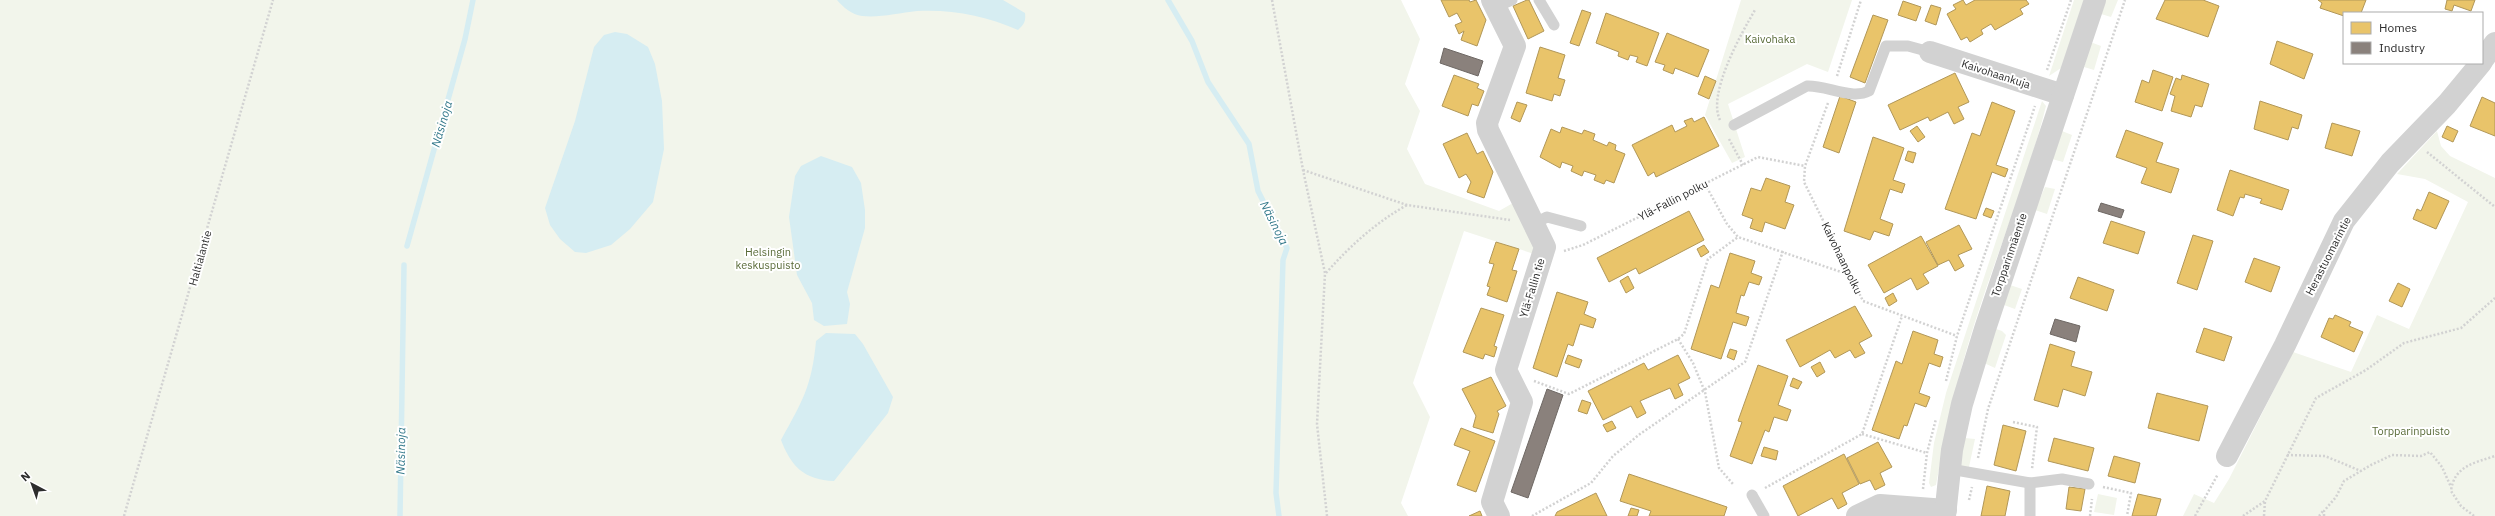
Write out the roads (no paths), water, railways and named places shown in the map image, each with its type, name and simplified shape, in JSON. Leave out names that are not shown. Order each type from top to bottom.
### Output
[{"type":"street","name":"Torpparinmäentie","points":[[1945,513],[1950,469],[1962,404],[2062,95],[2095,0]]},
{"type":"street","name":"Ylä-Fallin tie","points":[[1498,516],[1492,502],[1522,402],[1506,370],[1545,247],[1488,130],[1487,123],[1515,46],[1500,2]]},
{"type":"street","name":"Herastuomarintie","points":[[2483,59],[2495,43]]},
{"type":"street","name":"Kaivohaankuja","points":[[1930,52],[2062,95]]},
{"type":"street","name":"Herastuomarintie","points":[[2227,456],[2285,345],[2344,221],[2390,163],[2413,141],[2479,64]]},
{"type":"street","points":[[1857,516],[1880,504],[1945,513]]},
{"type":"lane","points":[[1539,0],[1554,25]]},
{"type":"lane","points":[[1734,125],[1807,86],[1819,86],[1833,90],[1863,94],[1869,90],[1886,46],[1908,46],[1930,52]]},
{"type":"lane","points":[[1532,221],[1547,217],[1581,226]]},
{"type":"lane","points":[[1950,469],[1975,472],[2030,483],[2062,479],[2089,484]]},
{"type":"lane","points":[[2030,483],[2030,516]]},
{"type":"lane","points":[[1752,495],[1764,516]]},
{"type":"water","points":[[837,0],[1003,0],[1025,13],[1025,21],[1018,30],[981,17],[956,12],[917,11],[882,16],[862,16],[848,10]]},
{"type":"water","points":[[615,32],[627,34],[648,47],[655,64],[662,101],[664,149],[653,202],[630,229],[611,245],[586,253],[575,252],[560,239],[550,225],[545,208],[575,121],[594,47],[604,35]]},
{"type":"water","points":[[821,156],[852,167],[861,183],[865,210],[865,228],[847,292],[850,304],[847,324],[824,326],[814,320],[812,303],[797,275],[789,217],[795,176],[801,166]]},
{"type":"water","points":[[826,333],[855,334],[863,344],[893,397],[888,413],[834,481],[814,478],[800,470],[789,457],[781,440],[795,415],[809,382],[816,341]]},
{"type":"waterway","name":"Näsinoja","points":[[407,246],[465,39],[473,0]]},
{"type":"waterway","name":"Näsinoja","points":[[1168,0],[1192,41],[1208,82],[1249,144],[1258,191],[1287,248],[1283,260],[1276,493],[1279,516]]},
{"type":"waterway","name":"Näsinoja","points":[[400,516],[404,265]]},
{"type":"park label","name":"Kaivohaka","points":[[1770,39]]},
{"type":"park label","name":"Helsingin keskuspuisto","points":[[768,258]]},
{"type":"park label","name":"Torpparinpuisto","points":[[2411,431]]}]
